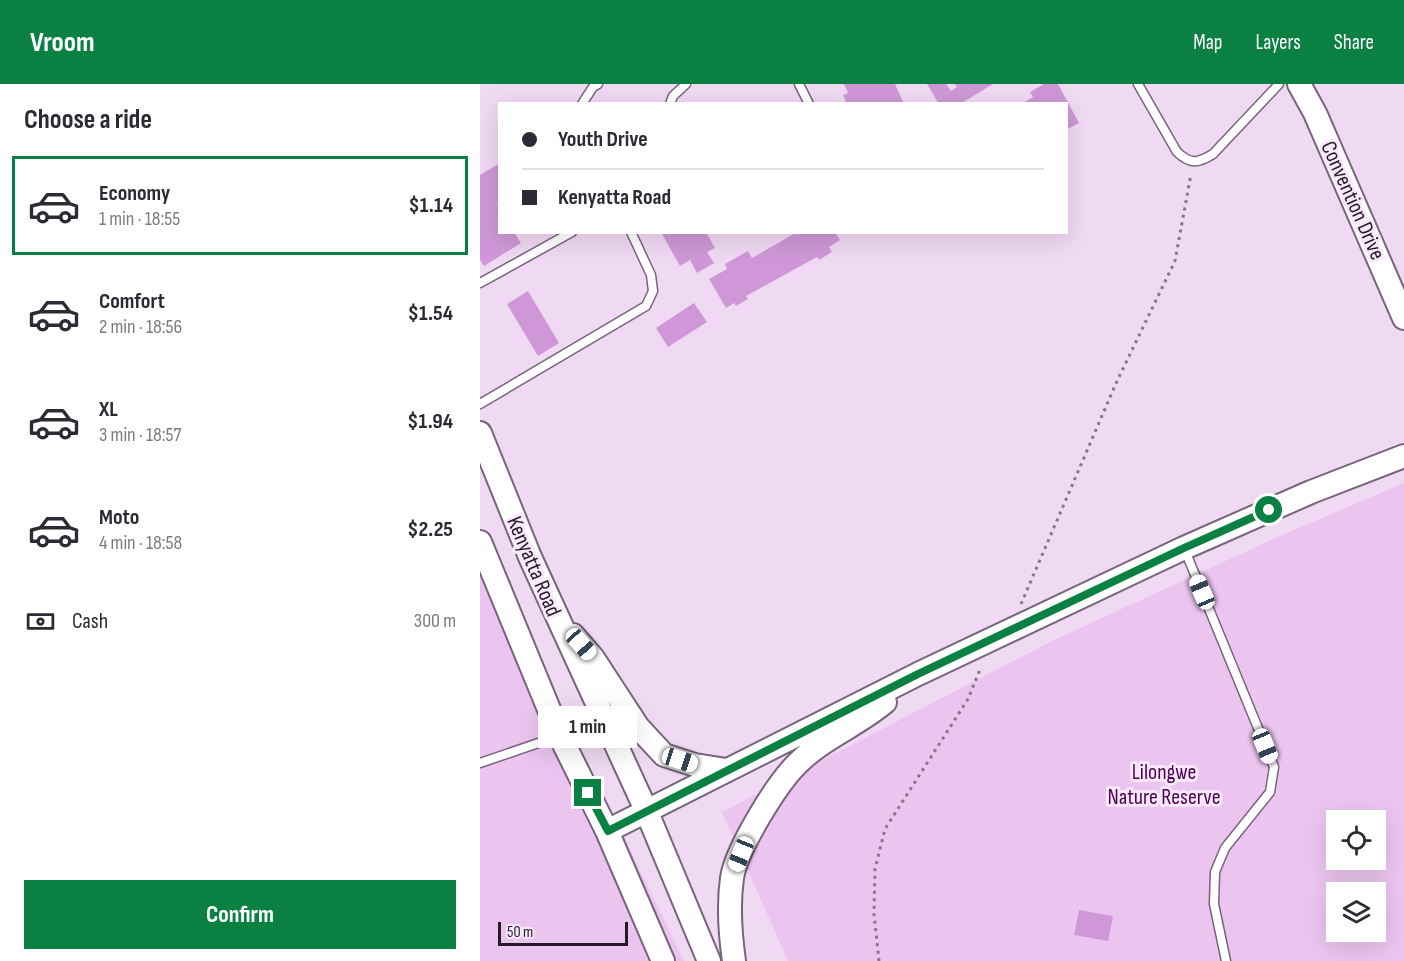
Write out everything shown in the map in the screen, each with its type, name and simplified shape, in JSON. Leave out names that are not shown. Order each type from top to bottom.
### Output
[{"type":"main road","name":"Convention Drive","points":[[1299,84],[1320,124],[1404,318]]},
{"type":"main road","name":"Kenyatta Road","points":[[480,432],[556,616],[646,810],[709,961]]},
{"type":"main road","points":[[608,831],[918,674],[1184,548],[1311,492],[1404,456]]},
{"type":"main road","name":"Kenyatta Road","points":[[480,542],[560,736],[608,831],[663,961]]},
{"type":"main road","points":[[556,616],[593,658],[638,727],[664,755],[695,765],[726,770]]},
{"type":"main road","points":[[734,961],[729,922],[732,875],[750,832],[772,796],[797,764],[814,749],[870,714],[918,674]]},
{"type":"lane","points":[[583,102],[593,87],[598,84]]},
{"type":"lane","points":[[671,102],[673,96],[686,84]]},
{"type":"lane","points":[[799,84],[808,102]]},
{"type":"lane","points":[[1138,84],[1177,152],[1185,160],[1193,163],[1213,154],[1279,84]]},
{"type":"lane","points":[[480,283],[568,234]]},
{"type":"lane","points":[[480,404],[646,306],[653,291],[651,275],[632,234]]},
{"type":"lane","points":[[1184,548],[1274,767],[1270,792],[1225,848],[1215,872],[1214,904],[1226,961]]},
{"type":"lane","points":[[480,763],[560,736]]},
{"type":"path","points":[[1010,630],[1117,381],[1174,261],[1193,163]]},
{"type":"path","points":[[879,961],[874,914],[874,869],[885,829],[968,699],[980,668],[988,658]]},
{"type":"green space","name":"Lilongwe Nature Reserve","points":[[1404,483],[1404,961],[788,961],[722,812],[1052,641],[1273,539]]},
{"type":"green space","points":[[480,539],[684,961],[480,961]]},
{"type":"building","points":[[844,84],[895,84],[903,102],[846,102],[843,95],[848,93]]},
{"type":"building","points":[[927,84],[946,84],[951,91],[957,87],[955,84],[993,84],[963,102],[938,102]]},
{"type":"building","points":[[1044,84],[1058,84],[1068,102],[1024,102],[1033,97],[1030,92]]},
{"type":"building","points":[[1068,103],[1079,123],[1068,129]]},
{"type":"building","points":[[498,164],[498,234],[515,234],[521,243],[484,266],[480,260],[480,175]]},
{"type":"building","points":[[662,234],[707,234],[715,248],[707,252],[714,263],[697,273],[690,260],[680,266]]},
{"type":"building","points":[[794,234],[836,234],[840,240],[829,247],[832,252],[819,260],[817,257],[746,296],[748,299],[736,306],[734,303],[726,308],[709,279],[727,269],[725,264],[748,251],[752,258]]},
{"type":"building","points":[[528,291],[559,343],[538,356],[507,304]]},
{"type":"building","points":[[694,303],[707,322],[668,347],[656,328]]},
{"type":"building","points":[[1079,910],[1113,916],[1108,941],[1074,935]]},
{"type":"route","points":[[588,793],[608,831],[918,674],[1269,510]]}]
